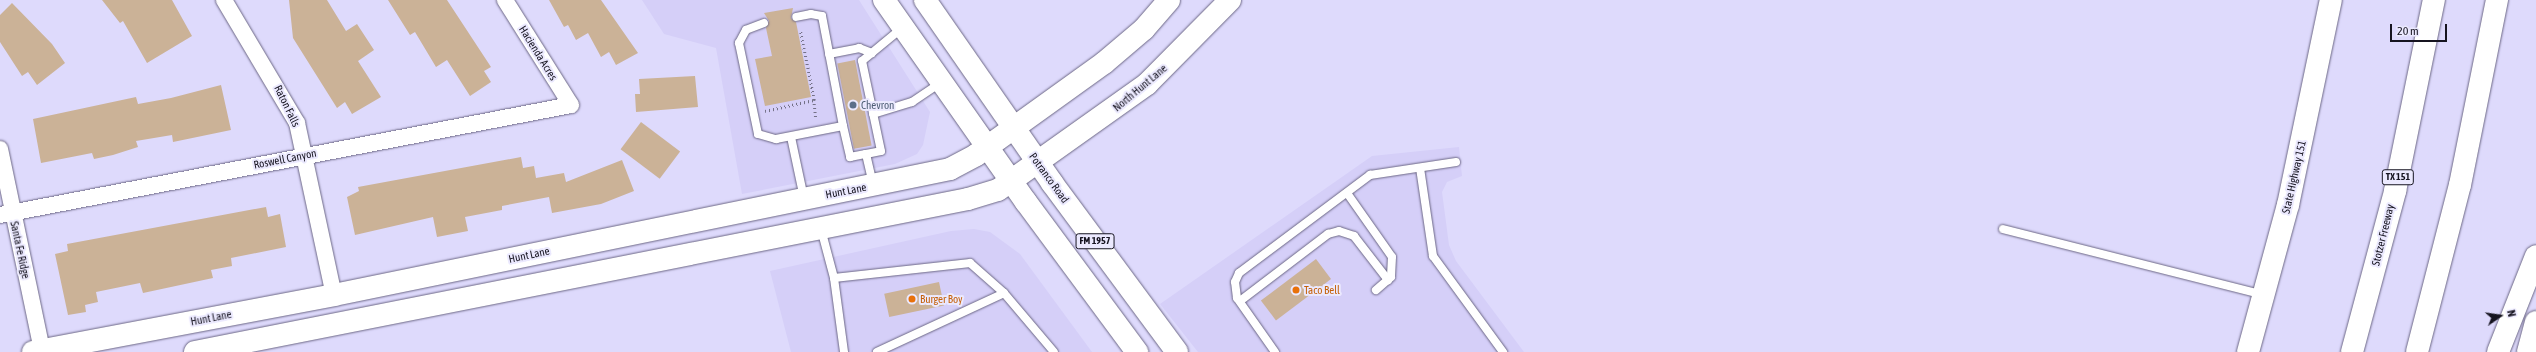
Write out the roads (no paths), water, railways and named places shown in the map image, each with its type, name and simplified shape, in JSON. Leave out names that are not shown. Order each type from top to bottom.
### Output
[{"type":"main road","name":"FM 1957","points":[[884,0],[940,83],[1137,352]]},
{"type":"main road","name":"Potranco Road","points":[[925,0],[1039,164],[1177,352]]},
{"type":"main road","points":[[1014,128],[1126,46],[1169,0]]},
{"type":"main road","name":"North Hunt Lane","points":[[1039,164],[1147,84],[1230,0]]},
{"type":"main road","name":"State Highway 151","points":[[2248,352],[2304,137],[2332,0]]},
{"type":"main road","name":"Stotzer Freeway","points":[[2352,352],[2395,191],[2434,0]]},
{"type":"main road","points":[[2417,352],[2460,185],[2497,0]]},
{"type":"main road","name":"Hunt Lane","points":[[37,351],[334,295],[753,210],[950,168],[987,147],[1014,128]]},
{"type":"main road","points":[[195,352],[968,199],[1012,182],[1039,164]]},
{"type":"main road","points":[[621,268],[631,252],[748,227],[753,210]]},
{"type":"main road","points":[[2498,352],[2536,256]]},
{"type":"main road","points":[[2528,352],[2536,322]]},
{"type":"street","name":"Raton Falls","points":[[224,0],[284,96],[306,155],[334,295]]},
{"type":"street","name":"Hacienda Acres","points":[[505,0],[571,105]]},
{"type":"street","name":"Roswell Canyon","points":[[6,214],[571,105]]},
{"type":"street","name":"Santa Fe Ridge","points":[[0,149],[6,214],[37,351]]},
{"type":"lane","points":[[797,16],[822,16],[850,158],[881,151],[862,61],[903,28]]},
{"type":"lane","points":[[764,23],[746,30],[739,43],[753,124],[762,137],[791,137],[843,126]]},
{"type":"lane","points":[[829,54],[859,48],[872,53]]},
{"type":"lane","points":[[874,114],[912,102],[940,83]]},
{"type":"lane","points":[[791,137],[804,199]]},
{"type":"lane","points":[[866,154],[873,185]]},
{"type":"lane","points":[[1275,352],[1240,301],[1235,291],[1238,273],[1370,175],[1456,162]]},
{"type":"lane","points":[[1420,168],[1433,256],[1503,352]]},
{"type":"lane","points":[[1347,193],[1389,248],[1392,266],[1388,280],[1376,290]]},
{"type":"lane","points":[[820,228],[834,278],[844,352]]},
{"type":"lane","points":[[2002,229],[2264,295]]},
{"type":"lane","points":[[1240,301],[1328,234],[1339,231],[1354,236],[1388,280]]},
{"type":"lane","points":[[834,278],[960,262],[970,263],[1004,293],[1054,352]]},
{"type":"lane","points":[[878,352],[1004,293]]},
{"type":"place","name":"Chevron","points":[[853,105]]},
{"type":"place","name":"Taco Bell","points":[[1296,290]]},
{"type":"place","name":"Burger Boy","points":[[912,299]]}]
